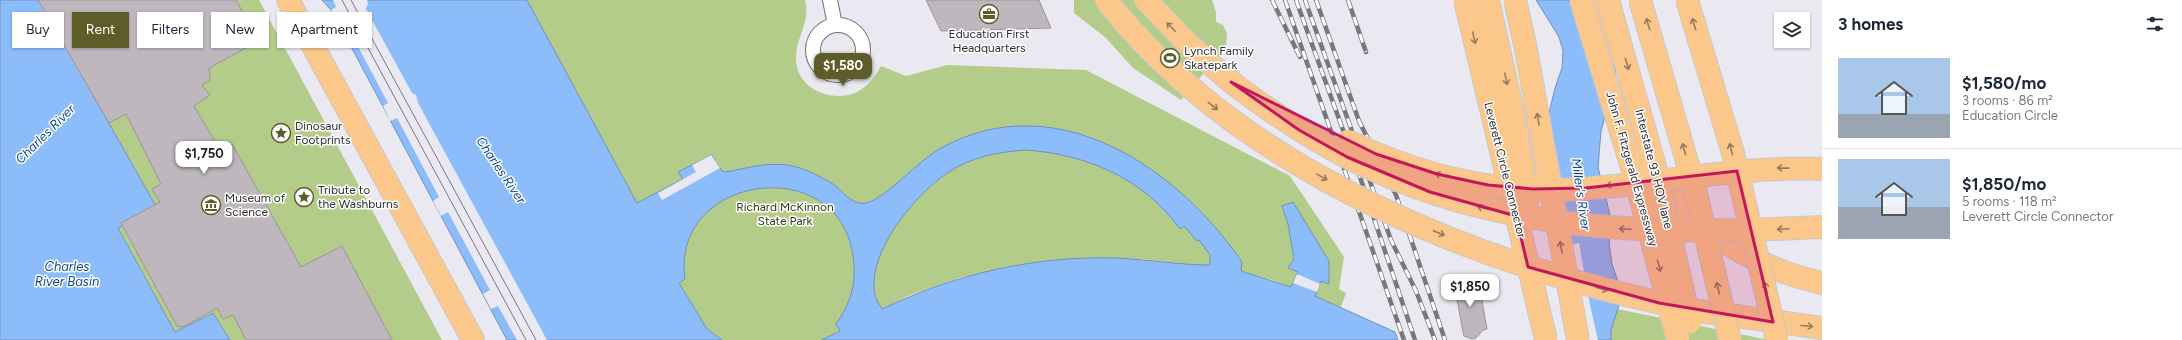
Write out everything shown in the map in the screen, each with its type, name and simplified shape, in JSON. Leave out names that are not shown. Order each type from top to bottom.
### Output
[{"type":"highway","points":[[288,0],[473,340]]},
{"type":"highway","points":[[1095,0],[1132,38],[1194,90],[1238,124],[1284,155],[1358,196],[1408,221],[1461,243],[1543,272],[1626,295],[1699,311],[1822,328]]},
{"type":"highway","points":[[1106,0],[1153,52],[1194,90]]},
{"type":"highway","points":[[1146,0],[1187,43],[1231,82],[1299,130],[1347,157],[1423,190],[1488,209],[1544,221],[1612,229],[1708,232],[1822,227]]},
{"type":"highway","name":"Leverett Circle Connector","points":[[1465,0],[1546,340]]},
{"type":"highway","points":[[1488,0],[1512,108],[1554,340]]},
{"type":"highway","points":[[1515,0],[1526,49],[1578,340]]},
{"type":"highway","name":"John F. Fitzgerald Expressway","points":[[1581,0],[1636,181],[1678,340]]},
{"type":"highway","points":[[1604,0],[1600,29],[1613,95],[1620,116],[1641,158],[1654,179],[1706,228],[1735,249],[1766,266],[1822,283]]},
{"type":"highway","name":"Interstate 93 HOV lane","points":[[1608,0],[1654,162],[1683,288],[1692,340]]},
{"type":"highway","points":[[1640,0],[1693,182],[1730,340]]},
{"type":"highway","points":[[1687,0],[1733,153],[1778,340]]},
{"type":"highway","points":[[1231,82],[1376,154],[1437,174],[1494,186],[1520,189],[1564,189],[1753,169],[1822,169]]},
{"type":"street","points":[[830,0],[835,25]]},
{"type":"highlighted area","points":[[1231,82],[1376,154],[1437,174],[1488,185],[1533,189],[1586,188],[1737,171],[1773,322],[1659,303],[1528,267],[1516,216],[1430,192],[1347,157],[1299,130]]},
{"type":"green space","points":[[39,0],[259,0],[265,12],[211,12],[211,48],[269,48],[269,19],[277,33],[277,48],[285,48],[442,340],[230,340],[212,313],[175,332],[118,227],[157,208],[64,44],[64,12],[46,12]]},
{"type":"green space","name":"Richard McKinnon State Park","points":[[527,0],[805,0],[806,17],[797,49],[797,67],[807,84],[824,94],[834,96],[844,96],[862,89],[871,81],[881,66],[906,76],[947,65],[1086,70],[1290,176],[1344,257],[1339,289],[1346,293],[1341,307],[1272,280],[1241,271],[1141,259],[1088,258],[962,277],[910,295],[821,340],[722,340],[707,329],[679,283]]},
{"type":"green space","name":"Lynch Family Skatepark","points":[[1074,0],[1212,0],[1216,12],[1216,22],[1223,25],[1227,34],[1226,47],[1181,100],[1133,68],[1106,38],[1074,13]]},
{"type":"green space","points":[[1617,309],[1769,340],[1611,340],[1611,330]]},
{"type":"water","name":"Charles River Basin","points":[[0,0],[39,0],[46,12],[12,12],[12,48],[64,48],[64,44],[157,208],[118,228],[175,332],[213,313],[230,340],[0,340]]},
{"type":"water","name":"Charles River","points":[[322,0],[527,0],[637,203],[683,179],[678,172],[711,155],[722,171],[726,172],[772,164],[800,168],[809,171],[833,184],[852,200],[866,203],[883,194],[941,148],[984,131],[1027,126],[1070,131],[1110,146],[1149,168],[1184,195],[1215,227],[1242,262],[1241,271],[1291,287],[1298,272],[1288,268],[1294,259],[1288,224],[1282,206],[1293,202],[1329,261],[1329,284],[1321,281],[1315,296],[1395,332],[1398,340],[821,340],[840,331],[836,324],[846,308],[852,292],[854,275],[853,256],[841,223],[819,201],[790,189],[758,189],[728,198],[703,216],[687,244],[685,279],[679,283],[707,329],[722,340],[507,340],[352,48],[372,48],[372,12],[332,12]],"holes":[[[1025,150],[1048,152],[1091,163],[1112,172],[1149,196],[1165,211],[1180,229],[1184,226],[1197,241],[1199,240],[1210,255],[1210,265],[1114,258],[1084,258],[1024,264],[966,277],[938,286],[882,309],[875,295],[874,279],[878,261],[896,226],[922,194],[936,182],[949,172],[966,163],[986,156],[1005,152]]]},
{"type":"water","name":"Miller's River","points":[[1536,0],[1611,0],[1616,68],[1613,89],[1601,131],[1598,167],[1611,219],[1609,243],[1612,264],[1618,282],[1620,302],[1611,330],[1611,340],[1579,340],[1537,184],[1538,160],[1555,88],[1562,68],[1563,51],[1559,37]]},
{"type":"pier","points":[[333,0],[367,0],[368,3],[366,9],[368,12],[332,12],[331,10],[336,7]]},
{"type":"pier","points":[[372,20],[412,93],[416,95],[418,103],[547,340],[517,340],[498,306],[491,309],[483,294],[490,290],[448,212],[441,216],[433,201],[439,197],[397,118],[390,121],[383,106],[388,103],[359,48],[372,48]]},
{"type":"pier","points":[[711,155],[720,168],[662,200],[658,193],[696,172],[692,165]]},
{"type":"pier","points":[[1579,243],[1598,340],[1577,340],[1560,247]]},
{"type":"pier","points":[[1297,274],[1320,284],[1317,292],[1293,283]]},
{"type":"building","name":"Museum of Science","points":[[38,0],[236,0],[243,12],[211,12],[211,48],[246,48],[209,68],[210,80],[202,85],[210,95],[194,106],[220,150],[232,144],[301,267],[342,246],[392,340],[246,340],[233,315],[223,319],[217,308],[183,327],[177,326],[121,223],[160,202],[152,189],[161,184],[126,114],[109,123],[64,45],[64,12],[45,12]]},
{"type":"building","name":"Education First Headquarters","points":[[926,0],[1039,0],[1051,28],[941,31]]},
{"type":"building","points":[[1465,278],[1479,284],[1487,329],[1483,330],[1476,338],[1472,339],[1464,336],[1454,283],[1459,279]]},
{"type":"tram line","points":[[342,0],[526,340]]},
{"type":"tram line","points":[[351,0],[536,340]]},
{"type":"railway","points":[[1272,0],[1300,57]]},
{"type":"railway","points":[[1285,0],[1404,340]]},
{"type":"railway","points":[[1296,0],[1360,177],[1415,340]]},
{"type":"railway","points":[[1305,0],[1391,240],[1416,291],[1435,340]]},
{"type":"railway","points":[[1316,0],[1359,121],[1396,195],[1445,340]]},
{"type":"railway","points":[[1348,0],[1366,52]]},
{"type":"place","name":"Education First Headquarters","points":[[989,14]]},
{"type":"place","name":"Lynch Family Skatepark","points":[[1170,58]]},
{"type":"place","name":"Dinosaur Footprints","points":[[281,133]]},
{"type":"place","name":"Tribute to the Washburns","points":[[304,197]]},
{"type":"place","name":"Museum of Science","points":[[211,205]]}]
